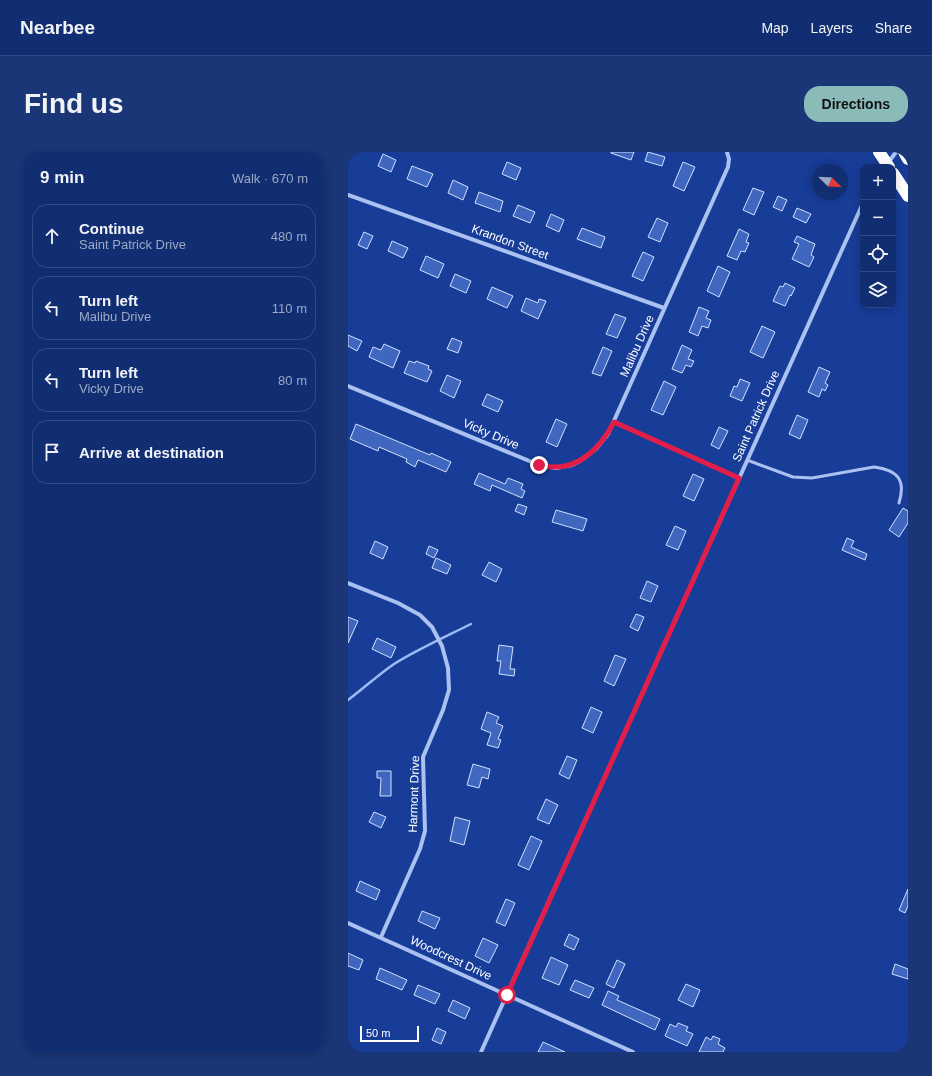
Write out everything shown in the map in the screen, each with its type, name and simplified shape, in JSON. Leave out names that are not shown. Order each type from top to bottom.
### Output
[{"type":"highway","points":[[879,152],[886,164]]},
{"type":"highway","points":[[904,152],[908,159]]},
{"type":"highway","points":[[896,178],[908,196]]},
{"type":"street","name":"Malibu Drive","points":[[614,422],[728,167],[729,159],[727,152]]},
{"type":"street","points":[[891,164],[896,152]]},
{"type":"street","name":"Krandon Street","points":[[348,194],[664,308]]},
{"type":"street","name":"Saint Patrick Drive","points":[[481,1052],[860,210]]},
{"type":"street","name":"Vicky Drive","points":[[348,386],[547,467],[563,467],[580,461],[602,442],[614,422]]},
{"type":"street","points":[[614,422],[739,478]]},
{"type":"street","name":"Harmont Drive","points":[[348,583],[420,615],[432,627],[442,646],[448,668],[448,690],[443,710],[423,757],[425,832],[420,849],[381,937]]},
{"type":"street","name":"Woodcrest Drive","points":[[348,923],[633,1052]]},
{"type":"lane","points":[[747,460],[793,477],[812,478],[874,467],[884,468],[899,478],[903,486],[903,492],[899,504]]},
{"type":"building","points":[[611,152],[634,152],[631,160]]},
{"type":"building","points":[[648,152],[665,157],[662,166],[645,161]]},
{"type":"building","points":[[383,154],[396,160],[391,172],[378,166]]},
{"type":"building","points":[[507,162],[521,168],[516,180],[502,174]]},
{"type":"building","points":[[683,162],[695,167],[684,191],[673,186]]},
{"type":"building","points":[[412,166],[433,174],[427,187],[407,179]]},
{"type":"building","points":[[453,180],[468,187],[463,200],[448,193]]},
{"type":"building","points":[[753,188],[764,192],[754,215],[743,210]]},
{"type":"building","points":[[479,192],[503,201],[500,212],[475,203]]},
{"type":"building","points":[[778,196],[787,200],[782,211],[773,207]]},
{"type":"building","points":[[518,205],[535,212],[530,223],[513,216]]},
{"type":"building","points":[[797,208],[811,214],[806,223],[793,217]]},
{"type":"building","points":[[551,214],[564,220],[559,232],[546,226]]},
{"type":"building","points":[[657,218],[668,223],[660,242],[648,237]]},
{"type":"building","points":[[582,228],[605,237],[601,248],[577,239]]},
{"type":"building","points":[[739,229],[749,234],[746,242],[749,243],[745,252],[741,251],[737,260],[727,256]]},
{"type":"building","points":[[364,232],[373,236],[367,249],[358,245]]},
{"type":"building","points":[[797,236],[815,244],[811,255],[814,257],[809,267],[792,259],[799,244],[794,242]]},
{"type":"building","points":[[392,241],[408,248],[403,258],[388,251]]},
{"type":"building","points":[[643,252],[654,257],[643,281],[632,276]]},
{"type":"building","points":[[426,256],[444,264],[438,278],[420,270]]},
{"type":"building","points":[[718,266],[730,272],[719,297],[707,291]]},
{"type":"building","points":[[455,274],[471,281],[466,293],[450,286]]},
{"type":"building","points":[[785,283],[795,288],[785,306],[773,301],[780,286],[783,287]]},
{"type":"building","points":[[492,287],[513,296],[507,308],[487,299]]},
{"type":"building","points":[[526,298],[538,303],[539,299],[546,301],[538,319],[521,311]]},
{"type":"building","points":[[699,307],[709,311],[706,318],[711,320],[708,328],[702,326],[698,336],[689,332]]},
{"type":"building","points":[[615,314],[626,318],[617,338],[606,334]]},
{"type":"building","points":[[762,326],[775,332],[763,358],[750,352]]},
{"type":"building","points":[[348,335],[362,341],[357,351],[348,346]]},
{"type":"building","points":[[452,338],[462,342],[458,353],[447,349]]},
{"type":"building","points":[[384,344],[400,351],[393,368],[369,357],[373,347],[381,350]]},
{"type":"building","points":[[682,345],[692,350],[688,359],[694,361],[691,367],[686,365],[682,373],[672,369]]},
{"type":"building","points":[[603,347],[612,351],[601,376],[592,373]]},
{"type":"building","points":[[409,361],[415,363],[416,361],[429,366],[428,369],[432,371],[427,382],[404,373]]},
{"type":"building","points":[[819,367],[830,372],[825,383],[828,385],[825,391],[822,389],[819,397],[808,392]]},
{"type":"building","points":[[447,375],[461,381],[454,398],[440,391]]},
{"type":"building","points":[[740,379],[750,383],[742,401],[730,396],[734,386],[737,387]]},
{"type":"building","points":[[664,381],[676,387],[663,415],[651,410]]},
{"type":"building","points":[[487,394],[503,401],[498,412],[482,405]]},
{"type":"building","points":[[797,415],[808,420],[800,439],[789,434]]},
{"type":"building","points":[[556,419],[567,424],[557,447],[546,442]]},
{"type":"building","points":[[356,424],[430,455],[431,453],[451,462],[446,472],[418,460],[415,467],[406,462],[407,459],[379,447],[378,451],[350,439]]},
{"type":"building","points":[[719,427],[728,431],[719,449],[711,445]]},
{"type":"building","points":[[479,473],[505,484],[508,478],[523,484],[521,489],[525,491],[522,498],[492,485],[490,491],[474,484]]},
{"type":"building","points":[[693,474],[704,479],[694,501],[683,496]]},
{"type":"building","points":[[518,504],[527,507],[524,515],[515,511]]},
{"type":"building","points":[[903,508],[908,511],[908,523],[899,537],[889,530]]},
{"type":"building","points":[[556,510],[587,519],[583,531],[552,522]]},
{"type":"building","points":[[675,526],[686,531],[678,550],[666,545]]},
{"type":"building","points":[[847,538],[854,541],[851,547],[867,554],[865,560],[842,550]]},
{"type":"building","points":[[375,541],[388,547],[383,559],[370,553]]},
{"type":"building","points":[[429,546],[438,550],[434,558],[426,554]]},
{"type":"building","points":[[436,558],[451,565],[447,574],[432,568]]},
{"type":"building","points":[[489,562],[502,569],[496,582],[482,575]]},
{"type":"building","points":[[647,581],[658,586],[651,602],[640,598]]},
{"type":"building","points":[[636,614],[644,617],[638,631],[630,627]]},
{"type":"building","points":[[348,617],[358,621],[348,643]]},
{"type":"building","points":[[377,638],[396,647],[391,658],[372,649]]},
{"type":"building","points":[[499,645],[513,647],[510,669],[515,669],[514,676],[499,674],[501,661],[497,661]]},
{"type":"building","points":[[615,655],[626,659],[614,686],[604,681]]},
{"type":"building","points":[[591,707],[602,712],[593,733],[582,728]]},
{"type":"building","points":[[487,712],[499,717],[496,723],[503,726],[498,739],[501,740],[498,748],[487,745],[491,733],[481,729]]},
{"type":"building","points":[[567,756],[577,760],[569,779],[559,774]]},
{"type":"building","points":[[473,764],[490,769],[488,779],[482,777],[479,788],[467,785]]},
{"type":"building","points":[[377,771],[391,771],[391,796],[380,796],[381,778],[377,778]]},
{"type":"building","points":[[546,799],[558,805],[549,824],[537,819]]},
{"type":"building","points":[[374,812],[386,817],[381,828],[369,822]]},
{"type":"building","points":[[455,817],[470,821],[464,845],[450,841]]},
{"type":"building","points":[[531,836],[542,841],[529,870],[518,865]]},
{"type":"building","points":[[360,881],[380,890],[376,900],[356,891]]},
{"type":"building","points":[[908,889],[908,906],[905,913],[899,910]]},
{"type":"building","points":[[506,899],[515,903],[505,926],[496,922]]},
{"type":"building","points":[[422,911],[440,918],[435,929],[418,921]]},
{"type":"building","points":[[569,934],[579,939],[574,950],[564,945]]},
{"type":"building","points":[[483,938],[498,945],[489,963],[475,956]]},
{"type":"building","points":[[348,953],[363,960],[359,970],[348,966]]},
{"type":"building","points":[[551,957],[568,965],[559,985],[542,978]]},
{"type":"building","points":[[617,960],[625,964],[614,988],[606,984]]},
{"type":"building","points":[[895,964],[908,969],[908,979],[892,974]]},
{"type":"building","points":[[380,968],[407,980],[402,990],[376,979]]},
{"type":"building","points":[[575,980],[594,988],[589,998],[570,990]]},
{"type":"building","points":[[686,984],[700,990],[693,1007],[678,1000]]},
{"type":"building","points":[[418,985],[440,994],[435,1004],[414,995]]},
{"type":"building","points":[[608,991],[619,996],[617,1000],[660,1019],[655,1030],[602,1005]]},
{"type":"building","points":[[453,1000],[470,1008],[465,1019],[448,1011]]},
{"type":"building","points":[[678,1023],[688,1027],[686,1031],[693,1034],[687,1046],[665,1036],[670,1024],[676,1027]]},
{"type":"building","points":[[437,1028],[446,1032],[441,1044],[432,1040]]},
{"type":"building","points":[[713,1036],[720,1039],[718,1044],[725,1048],[723,1052],[699,1052],[706,1037],[711,1040]]},
{"type":"building","points":[[543,1042],[565,1052],[538,1052]]},
{"type":"waterway","points":[[348,700],[394,664],[422,648],[471,624]]},
{"type":"route","points":[[507,995],[739,478],[614,422],[608,434],[596,449],[580,461],[572,465],[556,468],[539,465]]}]
